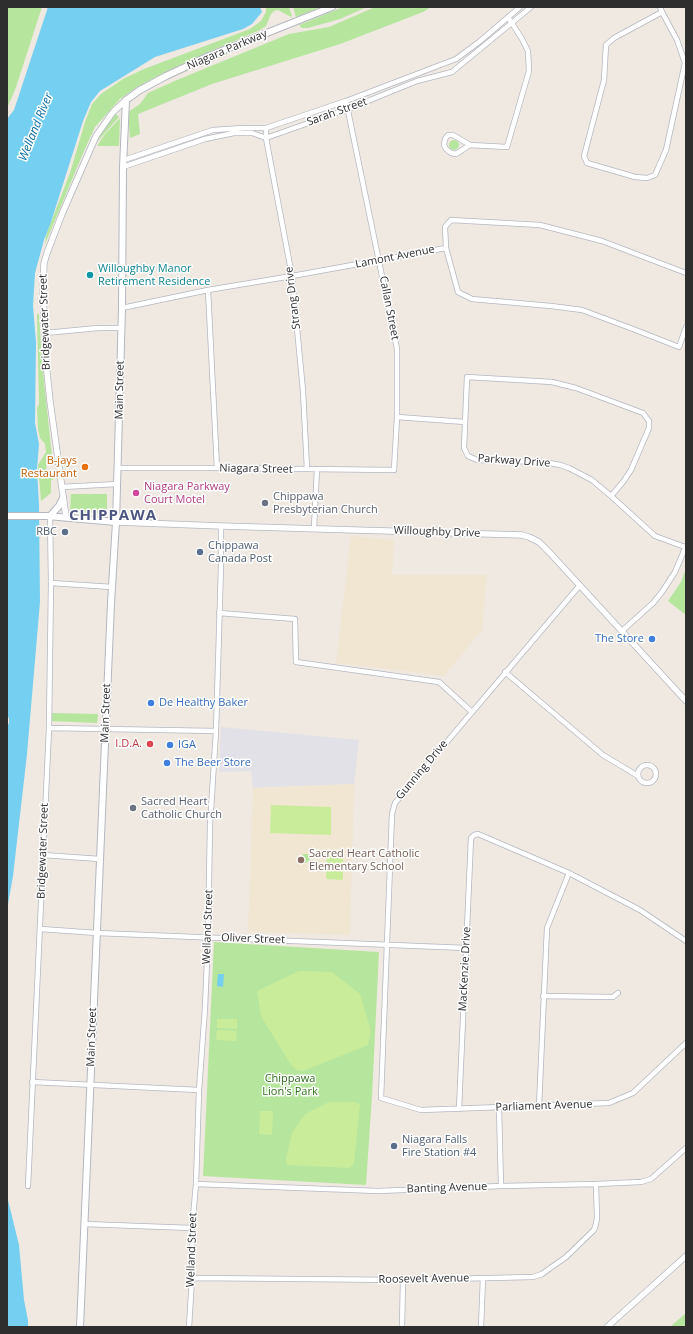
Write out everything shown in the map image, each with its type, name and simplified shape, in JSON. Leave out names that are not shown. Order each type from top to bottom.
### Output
[{"type":"main road","name":"Niagara Parkway","points":[[126,100],[140,90],[166,76],[209,56],[332,7]]},
{"type":"main road","name":"Main Street","points":[[80,1327],[116,522],[122,308],[123,167],[126,100]]},
{"type":"main road","points":[[49,516],[59,506],[63,498]]},
{"type":"main road","points":[[7,516],[49,516],[116,522]]},
{"type":"street","name":"Sarah Street","points":[[124,160],[213,130],[266,128],[346,101],[456,59],[479,42],[520,7]]},
{"type":"street","name":"Sarah Street","points":[[266,138],[348,109],[417,81],[452,72],[531,7]]},
{"type":"street","points":[[661,9],[677,40],[684,63],[666,150],[655,175],[647,178],[634,177],[587,164],[584,156],[604,80],[606,45],[614,38],[661,9]]},
{"type":"street","points":[[470,145],[456,154],[451,153],[444,145],[445,139],[448,136],[453,135],[470,145],[507,147],[529,71],[528,51],[508,17]]},
{"type":"street","name":"Bridgewater Street","points":[[66,517],[50,401],[45,333],[43,279],[44,263],[96,136],[113,112],[126,100]]},
{"type":"street","name":"Callan Street","points":[[346,101],[397,349],[397,417],[394,470]]},
{"type":"street","name":"Strang Drive","points":[[266,128],[266,138],[292,276],[303,391],[307,469]]},
{"type":"street","points":[[123,167],[205,140],[234,133],[252,133],[266,138]]},
{"type":"street","points":[[446,248],[445,227],[451,220],[540,225],[602,241],[686,273]]},
{"type":"street","name":"Lamont Avenue","points":[[122,308],[208,290],[446,248],[458,292],[472,299],[582,310],[679,347],[686,327]]},
{"type":"street","points":[[208,290],[217,468]]},
{"type":"street","points":[[45,333],[98,328],[121,328]]},
{"type":"street","points":[[397,417],[465,422],[467,377],[558,383],[581,390],[643,413],[649,420],[649,428],[630,470],[623,482],[611,496]]},
{"type":"street","name":"Parkway Drive","points":[[465,422],[464,448],[465,452],[470,458],[477,460],[544,462],[560,465],[584,476],[611,496],[656,536],[686,546]]},
{"type":"street","name":"Niagara Street","points":[[118,468],[394,470]]},
{"type":"street","points":[[314,528],[317,470]]},
{"type":"street","points":[[62,487],[117,484]]},
{"type":"street","name":"Bridgewater Street","points":[[28,1186],[32,1082],[41,929],[49,728],[51,583],[49,516]]},
{"type":"street","name":"Willoughby Drive","points":[[116,522],[522,535],[534,539],[544,547],[686,701]]},
{"type":"street","name":"Welland Street","points":[[189,1327],[192,1278],[192,1228],[196,1184],[199,1090],[205,1008],[208,936],[210,825],[216,731],[221,526]]},
{"type":"street","points":[[622,632],[658,598],[672,577],[686,546]]},
{"type":"street","points":[[51,583],[112,587]]},
{"type":"street","name":"Gunning Drive","points":[[381,1098],[393,807],[397,798],[580,585]]},
{"type":"street","points":[[219,613],[295,619],[296,662],[439,682],[472,712]]},
{"type":"street","points":[[505,672],[603,755],[638,776]]},
{"type":"street","points":[[49,728],[216,731]]},
{"type":"street","name":"MacKenzie Drive","points":[[459,1109],[471,838],[478,834],[569,873]]},
{"type":"street","points":[[43,855],[100,859]]},
{"type":"street","points":[[539,1106],[547,928],[569,873],[640,910],[686,941]]},
{"type":"street","name":"Oliver Street","points":[[41,929],[97,933],[208,936],[466,948]]},
{"type":"street","points":[[544,996],[613,997],[618,993]]},
{"type":"street","name":"Parliament Avenue","points":[[381,1098],[416,1110],[609,1103],[633,1093],[686,1043]]},
{"type":"street","points":[[32,1082],[199,1090]]},
{"type":"street","points":[[499,1108],[501,1186]]},
{"type":"street","name":"Banting Avenue","points":[[196,1184],[376,1190],[596,1184],[647,1181],[655,1176],[686,1148]]},
{"type":"street","name":"Roosevelt Avenue","points":[[192,1278],[403,1280],[536,1276],[542,1274],[566,1257],[594,1230],[597,1218],[596,1184]]},
{"type":"street","points":[[84,1224],[192,1228]]},
{"type":"street","points":[[607,1327],[686,1256]]},
{"type":"street","points":[[481,1327],[483,1278]]},
{"type":"street","points":[[402,1327],[403,1280]]},
{"type":"shaded area","points":[[351,536],[394,540],[392,575],[487,575],[482,630],[444,676],[336,663]]},
{"type":"shaded area","points":[[221,727],[359,740],[354,784],[253,788],[251,771],[219,772]]},
{"type":"shaded area","name":"Sacred Heart Catholic Elementary School","points":[[354,784],[350,935],[248,932],[253,788]]},
{"type":"green space","points":[[7,7],[42,7],[15,90],[7,108]]},
{"type":"green space","points":[[266,7],[289,7],[292,16],[291,17],[278,10],[274,11],[271,14],[266,26],[260,30],[163,73],[137,87],[120,99],[95,127],[45,244],[46,235],[70,173],[85,122],[92,104],[101,94],[123,79],[144,69],[250,29],[261,21],[266,12]]},
{"type":"green space","points":[[293,7],[321,7],[296,17]]},
{"type":"green space","points":[[343,7],[367,7],[340,19],[308,28],[302,28],[299,25]]},
{"type":"green space","points":[[375,7],[431,7],[423,12],[340,44],[212,84],[138,114],[140,134],[130,138],[128,112],[140,104],[148,93],[289,34],[329,27]]},
{"type":"green space","points":[[231,51],[226,55],[180,74],[180,73]]},
{"type":"green space","points":[[116,114],[119,117],[96,143],[106,126]]},
{"type":"green space","points":[[120,118],[119,146],[97,146],[105,134]]},
{"type":"green space","points":[[452,140],[456,140],[459,145],[456,150],[452,150],[449,147],[449,143]]},
{"type":"green space","points":[[37,314],[39,314],[42,363],[52,456],[46,458],[47,478],[55,478],[51,480],[51,493],[41,501],[38,465],[46,452],[45,444],[40,438],[38,429],[37,408],[39,404]]},
{"type":"green space","points":[[71,494],[107,494],[107,513],[70,513]]},
{"type":"green space","points":[[686,568],[686,615],[668,601],[681,582]]},
{"type":"green space","points":[[51,713],[98,714],[97,723],[50,721]]},
{"type":"green space","points":[[271,805],[331,807],[331,835],[270,833]]},
{"type":"green space","points":[[327,852],[343,852],[343,880],[326,879]]},
{"type":"green space","points":[[303,854],[310,855],[310,859],[306,863],[302,862],[301,859]]},
{"type":"green space","name":"Chippawa Lion's Park","points":[[214,942],[379,952],[366,1185],[203,1176]]},
{"type":"green space","points":[[299,971],[332,972],[360,994],[371,1031],[368,1045],[303,1071],[295,1069],[291,1065],[261,1016],[257,991]]},
{"type":"green space","points":[[217,1019],[237,1019],[237,1029],[217,1028]]},
{"type":"green space","points":[[217,1030],[237,1031],[236,1041],[216,1040]]},
{"type":"green space","points":[[329,1102],[354,1102],[360,1104],[353,1165],[349,1168],[287,1165],[286,1159],[292,1133],[305,1114]]},
{"type":"green space","points":[[260,1111],[273,1111],[272,1135],[259,1134]]},
{"type":"green space","points":[[686,1313],[686,1327],[670,1327]]},
{"type":"water","name":"Welland River","points":[[48,7],[260,7],[262,12],[252,24],[243,29],[155,57],[100,91],[91,102],[83,121],[44,240],[35,273],[33,306],[36,342],[35,423],[39,444],[37,469],[40,602],[27,754],[13,876],[7,910],[7,724],[9,724],[9,718],[7,718],[7,119],[14,110]]},
{"type":"water","points":[[218,974],[224,974],[223,987],[217,986]]},
{"type":"water","points":[[7,1196],[19,1245],[28,1327],[7,1327]]},
{"type":"place","name":"Willoughby Manor Retirement Residence","points":[[90,275]]},
{"type":"place","name":"B-jays Restaurant","points":[[85,467]]},
{"type":"place","name":"Niagara Parkway Court Motel","points":[[136,493]]},
{"type":"place","name":"Chippawa Presbyterian Church","points":[[265,503]]},
{"type":"place","name":"RBC","points":[[65,532]]},
{"type":"place","name":"Chippawa Canada Post","points":[[200,552]]},
{"type":"place","name":"The Store","points":[[652,639]]},
{"type":"place","name":"De Healthy Baker","points":[[151,703]]},
{"type":"place","name":"I.D.A.","points":[[150,744]]},
{"type":"place","name":"IGA","points":[[170,745]]},
{"type":"place","name":"The Beer Store","points":[[167,763]]},
{"type":"place","name":"Sacred Heart Catholic Church","points":[[133,808]]},
{"type":"place","name":"Sacred Heart Catholic Elementary School","points":[[301,860]]},
{"type":"place","name":"Niagara Falls Fire Station #4","points":[[394,1146]]},
{"type":"district","name":"CHIPPAWA","points":[[113,516]]}]
